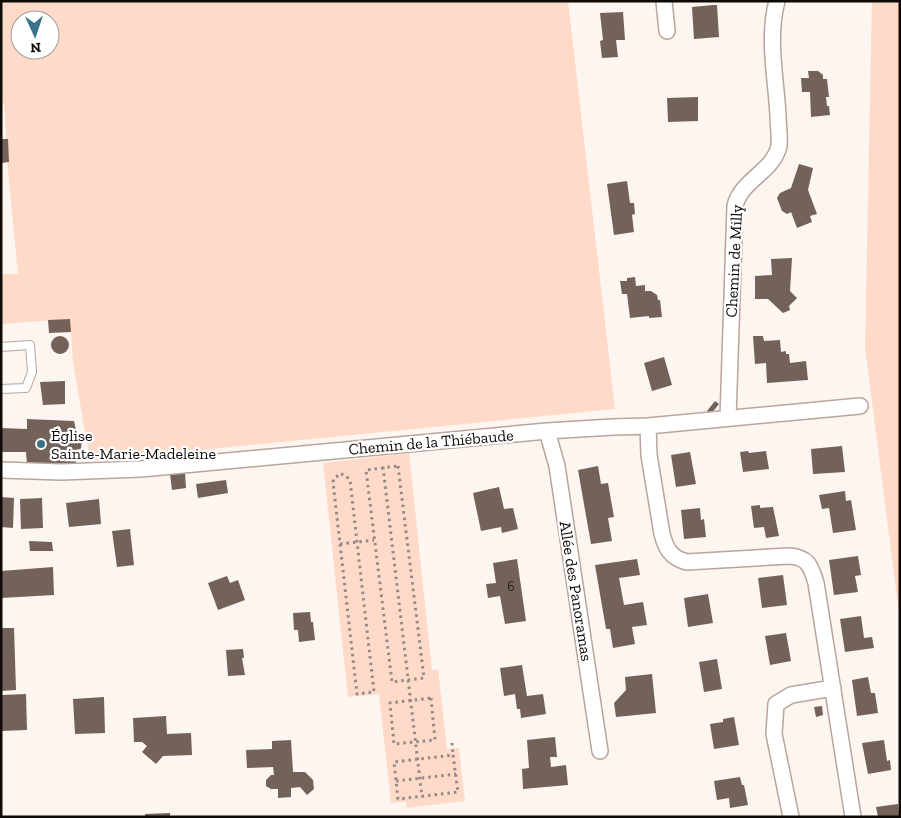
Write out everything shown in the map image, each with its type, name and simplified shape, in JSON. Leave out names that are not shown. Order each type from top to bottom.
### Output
[{"type":"street","points":[[664,1],[667,31]]},
{"type":"street","name":"Chemin de Milly","points":[[728,418],[734,206],[736,198],[743,188],[772,162],[779,145],[772,37],[772,18],[777,1]]},
{"type":"street","name":"Chemin de la Thiébaude","points":[[1,470],[61,472],[141,469],[547,431],[648,426],[860,406]]},
{"type":"street","points":[[648,426],[649,455],[662,534],[665,545],[671,555],[687,562],[798,556],[805,560],[812,568],[816,583],[853,817]]},
{"type":"street","name":"Allée des Panoramas","points":[[547,431],[557,466],[600,751]]},
{"type":"street","points":[[791,817],[774,734],[776,704],[791,695],[833,688]]},
{"type":"lane","points":[[1,347],[30,345],[32,372],[26,388],[1,389]]},
{"type":"path","points":[[381,447],[422,796]]},
{"type":"path","points":[[398,466],[424,678],[392,682],[374,540],[366,470],[398,466]]},
{"type":"path","points":[[341,474],[350,480],[374,692],[358,694],[340,544],[333,482],[334,478],[341,474]]},
{"type":"path","points":[[340,544],[374,540]]},
{"type":"path","points":[[431,698],[436,740],[394,744],[390,703],[411,700],[431,698]]},
{"type":"path","points":[[452,743],[454,755],[458,792],[398,799],[394,762],[454,755]]},
{"type":"path","points":[[396,781],[456,774]]},
{"type":"shaded area","points":[[1,1],[568,1],[615,409],[90,461],[73,362],[70,319],[1,324],[1,274],[18,274],[4,103],[1,103]]},
{"type":"shaded area","points":[[872,1],[900,1],[900,621],[865,347]]},
{"type":"shaded area","points":[[409,453],[432,670],[438,669],[447,749],[459,748],[465,801],[407,808],[406,802],[391,803],[379,694],[348,697],[323,463]]},
{"type":"building","points":[[717,5],[719,37],[694,39],[692,7]]},
{"type":"building","points":[[623,12],[625,40],[616,40],[618,57],[602,58],[600,41],[603,40],[600,13]]},
{"type":"building","points":[[808,71],[818,71],[823,75],[823,79],[827,79],[829,97],[826,97],[830,115],[811,117],[810,92],[802,92],[801,78],[809,78]]},
{"type":"building","points":[[698,97],[698,121],[668,122],[667,98]]},
{"type":"building","points":[[1,139],[8,139],[9,162],[1,163]]},
{"type":"building","points":[[799,164],[813,168],[808,190],[817,214],[810,216],[812,222],[797,228],[791,212],[787,214],[782,211],[777,198],[780,193],[791,188]]},
{"type":"building","points":[[627,181],[630,203],[634,203],[635,214],[632,215],[634,232],[614,235],[607,184]]},
{"type":"building","points":[[792,258],[790,291],[797,298],[789,306],[790,310],[783,313],[768,299],[755,299],[755,276],[772,275],[771,259]]},
{"type":"building","points":[[635,277],[636,286],[645,285],[645,291],[651,291],[657,295],[658,300],[660,300],[662,317],[630,318],[627,294],[622,294],[620,281],[627,281],[627,278]]},
{"type":"building","points":[[70,319],[71,332],[49,333],[48,320]]},
{"type":"building","points":[[60,336],[66,339],[69,345],[66,351],[60,354],[54,351],[51,345],[54,339]]},
{"type":"building","points":[[753,336],[763,336],[764,341],[780,340],[781,352],[786,351],[786,354],[789,354],[790,363],[806,361],[808,380],[767,383],[766,363],[755,364]]},
{"type":"building","points":[[664,357],[672,385],[652,391],[644,363]]},
{"type":"building","points":[[65,381],[65,404],[43,405],[40,382]]},
{"type":"building","points":[[715,401],[719,404],[711,414],[707,411]]},
{"type":"building","name":"Église Sainte-Marie-Madeleine","points":[[27,419],[74,421],[76,430],[82,439],[81,449],[75,450],[76,463],[27,464],[26,452],[1,452],[1,428],[27,429]]},
{"type":"building","points":[[842,446],[845,472],[813,474],[811,449]]},
{"type":"building","points":[[748,451],[749,453],[766,451],[769,469],[743,472],[740,452]]},
{"type":"building","points":[[690,452],[696,484],[676,487],[671,455]]},
{"type":"building","points":[[598,466],[601,484],[608,483],[614,517],[608,518],[612,541],[591,544],[578,470]]},
{"type":"building","points":[[185,473],[186,488],[172,490],[170,474]]},
{"type":"building","points":[[226,480],[228,493],[198,498],[196,484]]},
{"type":"building","points":[[499,487],[504,509],[513,508],[518,529],[502,533],[501,527],[481,531],[473,493]]},
{"type":"building","points":[[845,491],[846,501],[851,500],[856,530],[833,533],[829,508],[822,509],[819,495]]},
{"type":"building","points":[[1,497],[14,498],[13,528],[1,527]]},
{"type":"building","points":[[42,498],[43,528],[21,529],[20,499]]},
{"type":"building","points":[[99,499],[101,524],[69,527],[66,503]]},
{"type":"building","points":[[760,505],[760,508],[773,507],[779,536],[766,538],[764,527],[754,528],[751,506]]},
{"type":"building","points":[[700,508],[701,520],[704,519],[706,537],[684,539],[681,510]]},
{"type":"building","points":[[130,529],[134,565],[117,567],[112,531]]},
{"type":"building","points":[[29,541],[52,542],[53,551],[30,551]]},
{"type":"building","points":[[858,556],[861,575],[855,576],[858,592],[834,595],[829,560]]},
{"type":"building","points":[[517,559],[526,621],[505,624],[500,596],[488,598],[486,584],[496,583],[493,563]]},
{"type":"building","points":[[637,559],[640,575],[619,578],[624,605],[643,602],[647,625],[632,627],[635,644],[613,648],[610,629],[606,629],[595,565]]},
{"type":"building","points":[[53,567],[54,595],[1,598],[1,571]]},
{"type":"building","points":[[783,575],[787,605],[762,608],[758,578]]},
{"type":"building","points":[[227,576],[230,583],[238,580],[245,600],[218,610],[208,583]]},
{"type":"building","points":[[708,594],[713,623],[688,627],[684,598]]},
{"type":"building","points":[[310,612],[315,640],[299,642],[298,630],[294,630],[293,613]]},
{"type":"building","points":[[861,616],[864,638],[872,637],[874,648],[845,652],[840,619]]},
{"type":"building","points":[[1,628],[14,628],[16,690],[1,691]]},
{"type":"building","points":[[786,633],[791,661],[770,665],[765,636]]},
{"type":"building","points":[[243,649],[244,658],[242,658],[245,675],[228,676],[226,650]]},
{"type":"building","points":[[717,659],[722,689],[704,692],[699,662]]},
{"type":"building","points":[[522,665],[527,696],[543,694],[546,714],[521,718],[520,709],[517,709],[515,694],[504,696],[500,668]]},
{"type":"building","points":[[652,674],[656,713],[616,717],[614,703],[626,690],[625,677]]},
{"type":"building","points":[[868,677],[871,693],[875,693],[878,713],[857,716],[852,680]]},
{"type":"building","points":[[26,694],[27,730],[1,731],[1,695]]},
{"type":"building","points":[[104,697],[105,733],[75,734],[73,699]]},
{"type":"building","points":[[822,706],[823,715],[816,717],[814,707]]},
{"type":"building","points":[[166,716],[167,734],[191,733],[192,755],[163,756],[156,764],[142,752],[147,746],[142,742],[134,742],[133,718]]},
{"type":"building","points":[[734,717],[739,745],[714,749],[710,724],[723,722],[723,719]]},
{"type":"building","points":[[555,737],[557,757],[550,757],[551,767],[566,765],[568,785],[523,789],[522,769],[529,768],[527,740]]},
{"type":"building","points":[[291,740],[293,772],[305,772],[313,780],[314,789],[307,795],[300,787],[291,788],[291,797],[278,798],[278,789],[271,789],[266,786],[266,780],[271,775],[274,775],[273,767],[247,768],[246,750],[272,749],[272,741]]},
{"type":"building","points":[[884,740],[887,761],[890,760],[891,770],[868,774],[862,743]]},
{"type":"building","points":[[740,777],[742,785],[744,785],[748,805],[730,808],[729,798],[717,800],[714,781]]},
{"type":"building","points":[[898,804],[899,817],[878,817],[876,807]]},
{"type":"building","points":[[170,813],[170,817],[145,817],[145,814]]},
{"type":"place","name":"Église Sainte-Marie-Madeleine","points":[[41,444]]}]
